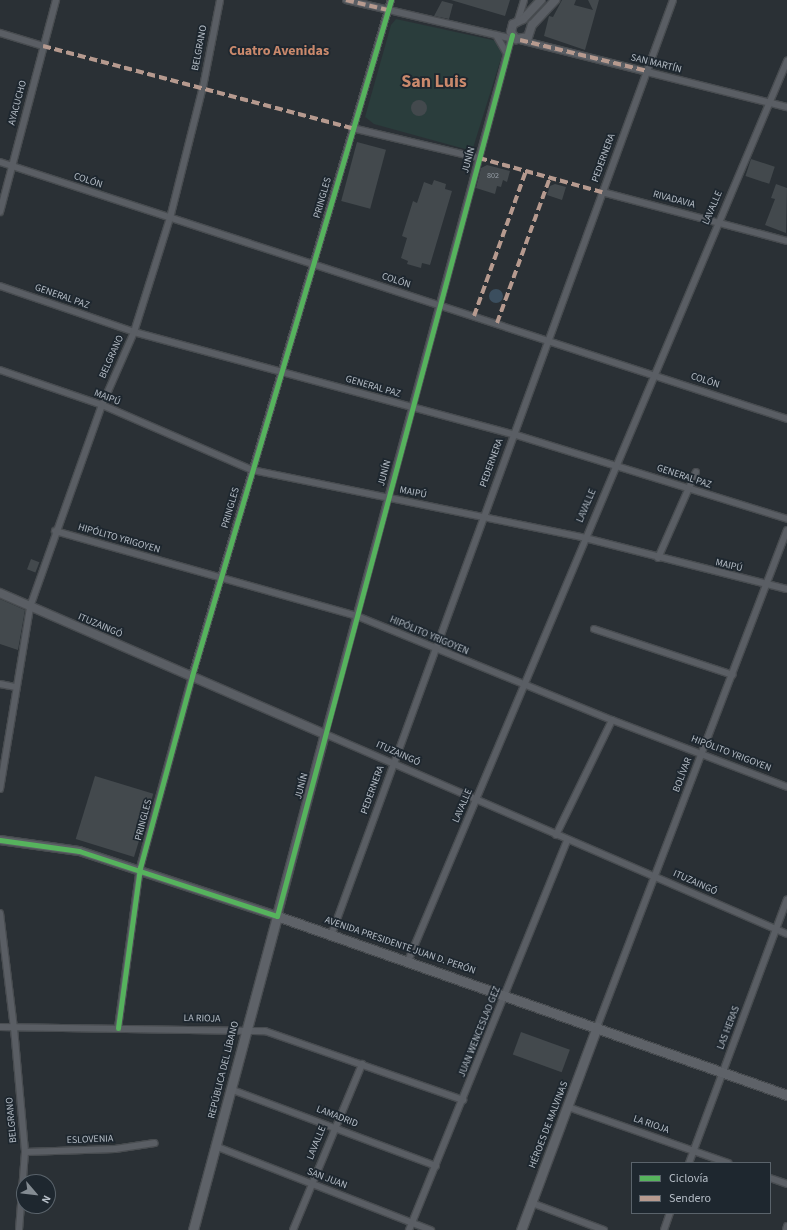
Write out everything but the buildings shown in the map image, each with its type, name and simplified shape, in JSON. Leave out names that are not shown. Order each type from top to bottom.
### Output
[{"type":"main road","name":"AVENIDA PRESIDENTE JUAN D. PERÓN","points":[[277,916],[332,933],[787,1095]]},
{"type":"main road","name":"REPÚBLICA DEL LÍBANO","points":[[192,1230],[277,916]]},
{"type":"main road","name":"HÉROES DE MALVINAS","points":[[521,1230],[597,1027]]},
{"type":"street","name":"AYACUCHO","points":[[0,212],[56,0]]},
{"type":"street","name":"BELGRANO","points":[[0,789],[15,687],[30,607],[55,531],[102,405],[134,332],[170,218],[203,87],[220,0]]},
{"type":"street","name":"SAN MARTÍN","points":[[346,0],[515,38],[787,107]]},
{"type":"street","name":"PRINGLES","points":[[118,1028],[140,868],[192,676],[280,371],[313,265],[352,128],[391,0]]},
{"type":"street","points":[[518,20],[524,0]]},
{"type":"street","points":[[541,0],[511,27],[515,38],[529,36],[532,25],[555,0]]},
{"type":"street","name":"PEDERNERA","points":[[332,933],[547,338],[673,0]]},
{"type":"street","points":[[0,33],[43,46]]},
{"type":"street","points":[[494,34],[504,45],[506,57]]},
{"type":"street","name":"JUNÍN","points":[[277,916],[506,57],[515,38]]},
{"type":"street","name":"LAVALLE","points":[[408,961],[477,800],[523,685],[653,375],[787,61]]},
{"type":"street","points":[[352,128],[479,158]]},
{"type":"street","name":"COLÓN","points":[[0,162],[440,306],[547,338],[653,375],[787,418]]},
{"type":"street","name":"RIVADAVIA","points":[[602,192],[787,241]]},
{"type":"street","name":"GENERAL PAZ","points":[[0,286],[134,332],[280,371],[411,409],[513,434],[616,465],[688,490],[787,519]]},
{"type":"street","name":"MAIPÚ","points":[[0,370],[102,405],[252,470],[585,538],[658,558],[787,589]]},
{"type":"street","points":[[658,558],[696,472]]},
{"type":"street","name":"BOLÍVAR","points":[[597,1027],[768,584],[787,530]]},
{"type":"street","name":"HIPÓLITO YRIGOYEN","points":[[55,531],[220,579],[357,616],[523,685],[787,786]]},
{"type":"street","name":"ITUZAINGÓ","points":[[0,593],[567,840],[656,876],[787,934]]},
{"type":"street","points":[[594,629],[733,675]]},
{"type":"street","points":[[0,684],[15,687]]},
{"type":"street","points":[[556,835],[612,720]]},
{"type":"street","name":"AVENIDA PRESIDENTE JUAN D. PERÓN","points":[[0,840],[73,850],[140,868],[277,916]]},
{"type":"street","name":"JUAN WENCESLAO GEZ","points":[[409,1230],[506,995],[567,840]]},
{"type":"street","name":"LAS HERAS","points":[[689,1162],[787,900]]},
{"type":"street","name":"BELGRANO","points":[[0,913],[14,1028],[25,1152],[19,1230]]},
{"type":"street","name":"LA RIOJA","points":[[0,1027],[265,1031],[463,1100]]},
{"type":"street","name":"LAVALLE","points":[[293,1230],[362,1064]]},
{"type":"street","name":"LAMADRID","points":[[230,1089],[335,1126],[436,1166]]},
{"type":"street","name":"LA RIOJA","points":[[568,1107],[725,1162]]},
{"type":"street","name":"ESLOVENIA","points":[[25,1152],[115,1149],[155,1143]]},
{"type":"street","name":"SAN JUAN","points":[[215,1146],[431,1230]]},
{"type":"street","points":[[771,1178],[787,1184]]},
{"type":"street","points":[[532,1203],[604,1230]]},
{"type":"street","points":[[664,1230],[670,1214]]},
{"type":"street","points":[[786,1230],[787,1226]]},
{"type":"green space","points":[[396,19],[497,41],[503,52],[473,148],[465,149],[374,124],[365,117],[391,25]]},
{"type":"water","points":[[496,289],[501,291],[503,296],[501,301],[496,303],[491,301],[489,296],[491,291]]},
{"type":"marked path","points":[[346,0],[388,10]]},
{"type":"marked path","points":[[520,40],[647,71]]},
{"type":"marked path","points":[[43,46],[352,128]]},
{"type":"marked path","points":[[479,158],[602,192]]},
{"type":"marked path","points":[[474,316],[526,171]]},
{"type":"marked path","points":[[497,323],[550,177]]},
{"type":"cycle path","points":[[118,1028],[140,868],[192,676],[391,0]]},
{"type":"cycle path","points":[[0,840],[79,851],[277,916],[512,35]]},
{"type":"district","name":"Cuatro Avenidas","points":[[279,51]]},
{"type":"district","name":"San Luis","points":[[434,82]]}]
